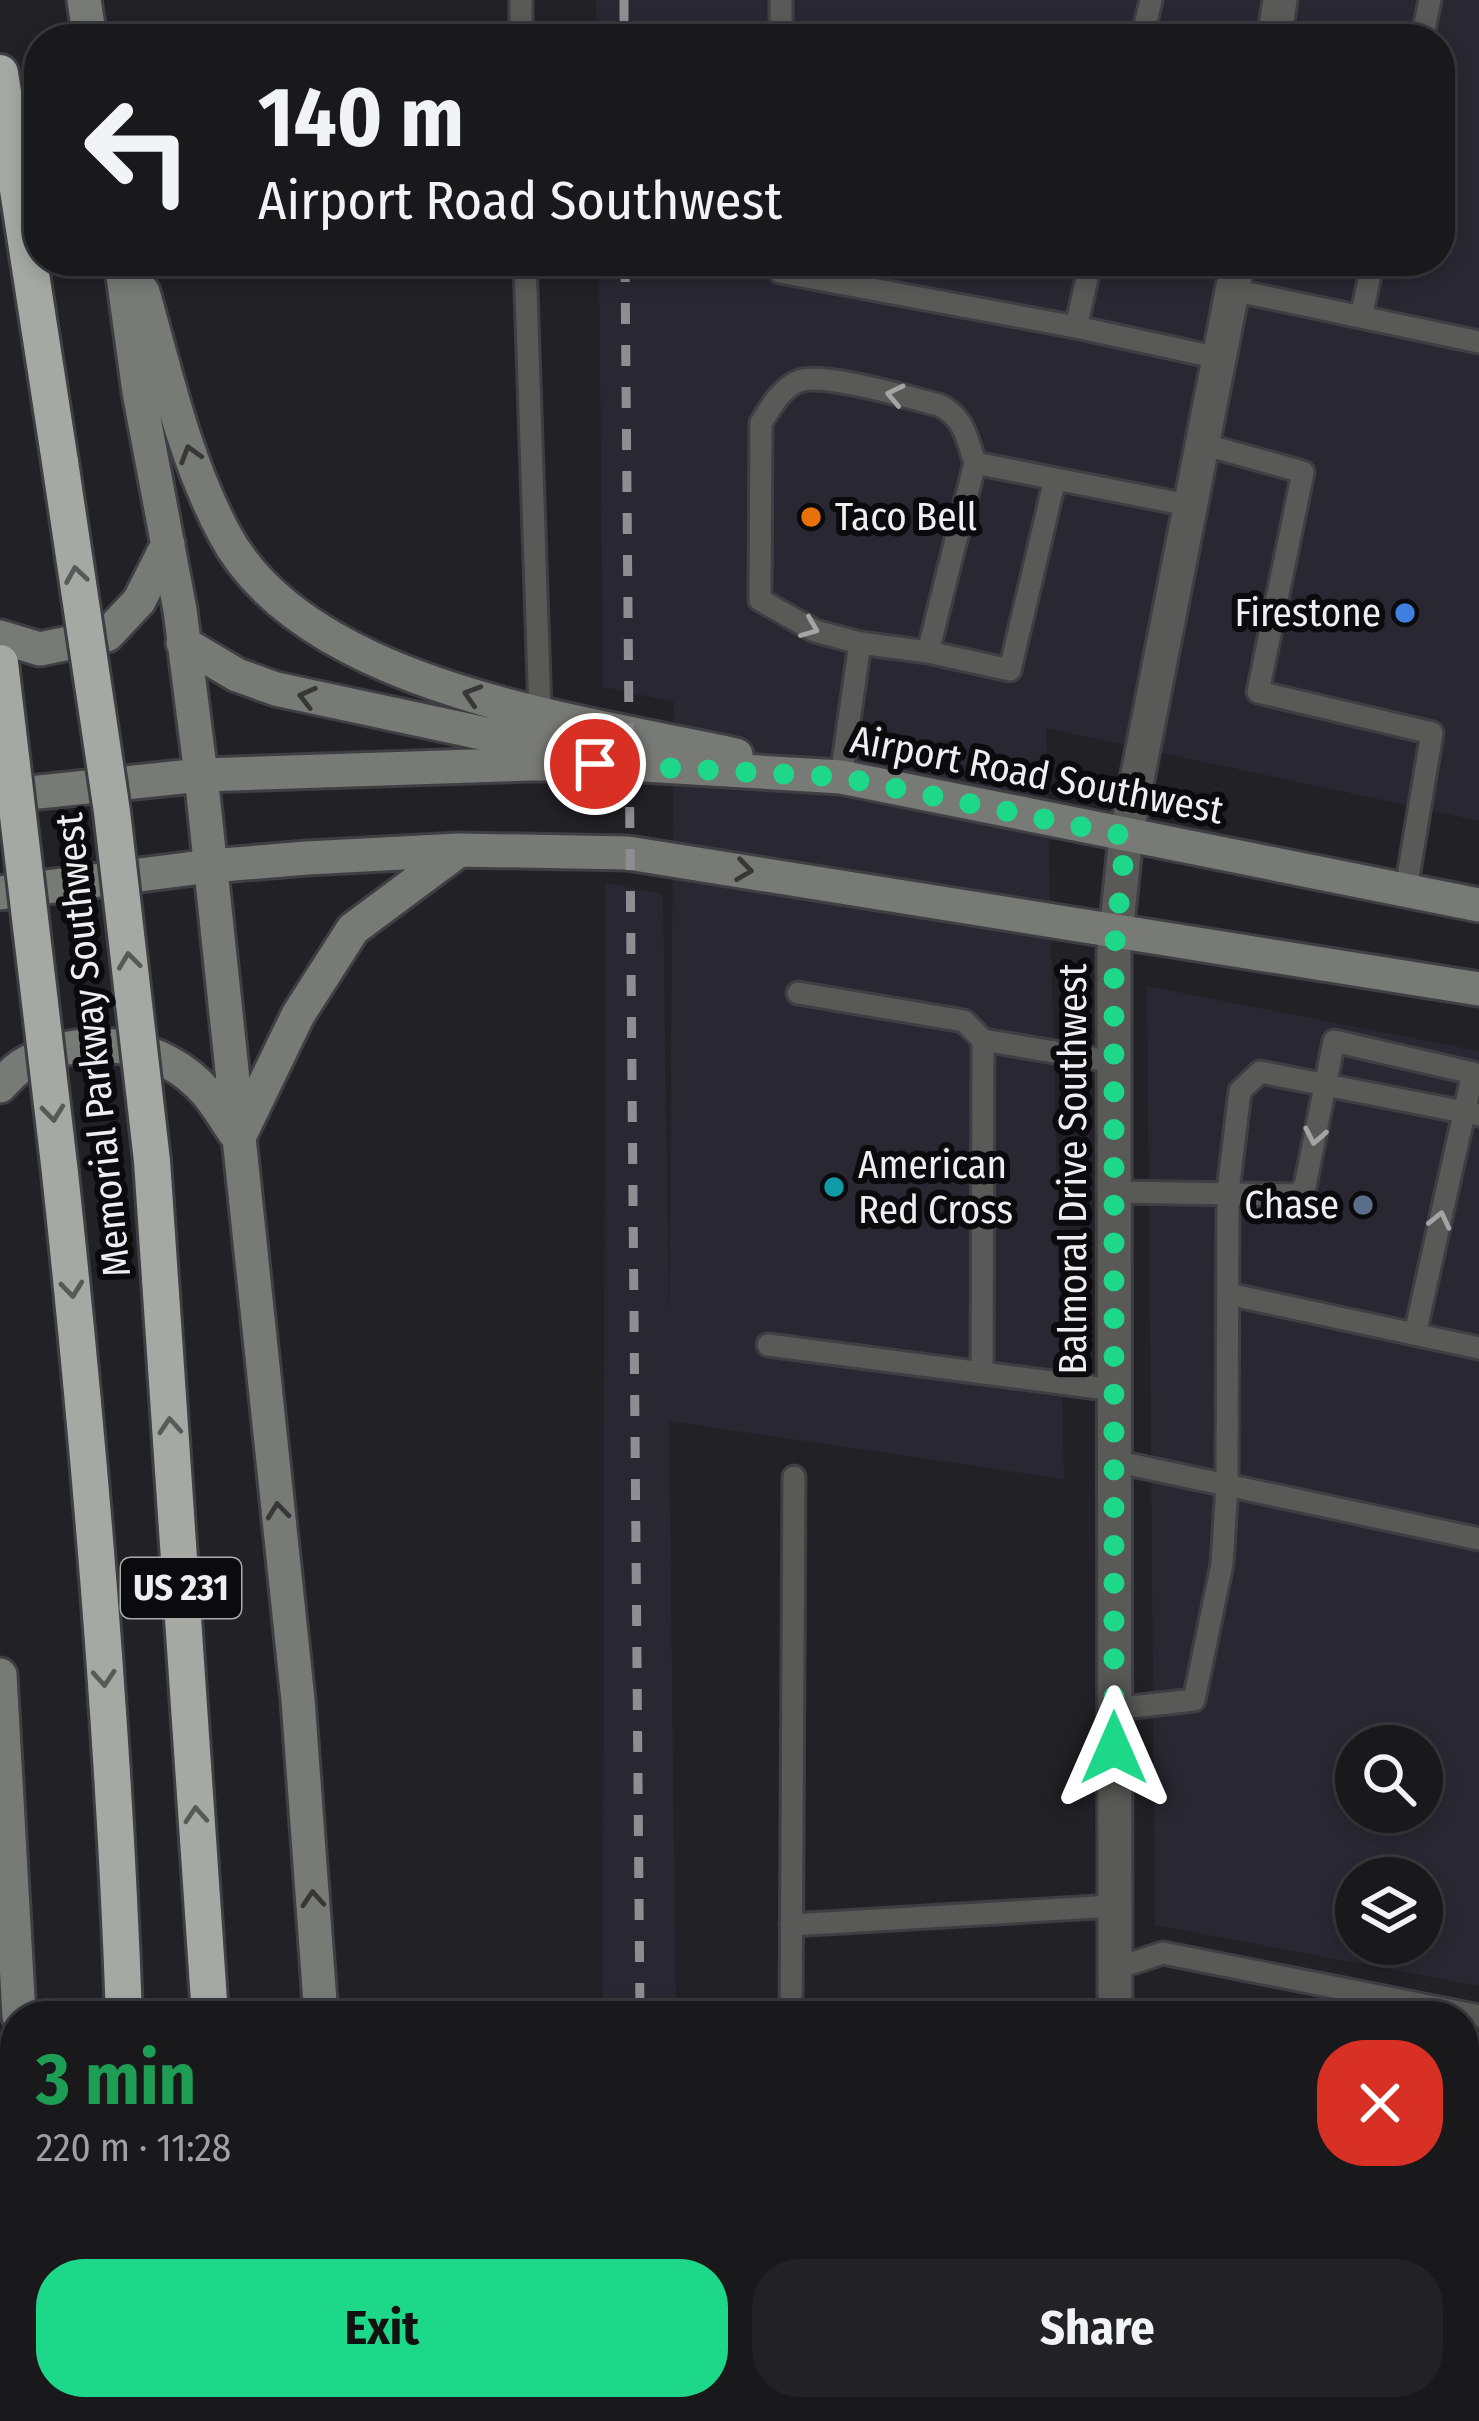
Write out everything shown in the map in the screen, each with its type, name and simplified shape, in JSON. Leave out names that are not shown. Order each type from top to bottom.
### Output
[{"type":"highway","name":"Memorial Parkway Southwest","points":[[0,73],[24,231]]},
{"type":"highway","name":"Memorial Parkway Southwest","points":[[31,276],[112,812],[152,1161],[209,2001]]},
{"type":"highway","name":"Memorial Parkway Southwest","points":[[0,663],[88,1442],[123,2001]]},
{"type":"main road","points":[[123,276],[201,775],[298,1700],[320,2001]]},
{"type":"main road","points":[[138,276],[195,470],[226,538],[259,581],[302,619],[339,642],[452,689],[841,777]]},
{"type":"main road","points":[[0,638],[40,649],[107,635],[139,601],[167,544]]},
{"type":"main road","points":[[184,643],[237,675],[276,689],[627,764]]},
{"type":"main road","name":"Airport Road Southwest","points":[[0,796],[201,775],[530,764],[627,764],[841,777],[1479,904]]},
{"type":"main road","points":[[238,1138],[298,1015],[353,929],[459,850]]},
{"type":"main road","points":[[0,893],[209,866],[459,850],[628,854],[1479,989]]},
{"type":"main road","points":[[0,1086],[25,1063],[73,1047],[122,1044],[160,1057],[205,1090],[238,1138]]},
{"type":"main road","points":[[0,1675],[18,2001]]},
{"type":"street","name":"Balmoral Drive Southwest","points":[[1115,2001],[1117,932],[1126,836],[1235,276]]},
{"type":"lane","points":[[525,276],[540,712]]},
{"type":"lane","points":[[802,276],[1219,358]]},
{"type":"lane","points":[[1076,327],[1088,276]]},
{"type":"lane","points":[[1238,276],[1361,316],[1479,342]]},
{"type":"lane","points":[[1361,316],[1370,276]]},
{"type":"lane","points":[[928,652],[975,463],[962,424],[953,411],[939,405],[822,379],[799,382],[776,399],[761,423],[760,600],[815,632],[1010,670],[1055,478]]},
{"type":"lane","points":[[1202,444],[1304,472],[1258,692],[1432,733],[1406,889]]},
{"type":"lane","points":[[975,463],[1189,505]]},
{"type":"lane","points":[[841,777],[860,643]]},
{"type":"lane","points":[[798,993],[964,1021],[983,1040],[1114,1063]]},
{"type":"lane","points":[[982,1373],[983,1040]]},
{"type":"lane","points":[[1114,1192],[1297,1195],[1305,1186],[1334,1041],[1473,1073],[1472,1113],[1415,1334]]},
{"type":"lane","points":[[1114,1709],[1193,1700],[1222,1564],[1227,1485],[1228,1191],[1240,1091],[1260,1072],[1472,1113]]},
{"type":"lane","points":[[1228,1294],[1479,1348]]},
{"type":"lane","points":[[768,1345],[1114,1390]]},
{"type":"lane","points":[[1114,1461],[1479,1539]]},
{"type":"lane","points":[[791,2001],[794,1478]]},
{"type":"lane","points":[[791,1925],[1114,1906]]},
{"type":"lane","points":[[1114,1969],[1163,1952],[1405,2001]]},
{"type":"shaded area","points":[[596,0],[1479,0],[1479,821],[1046,728],[1064,1479],[669,1421],[676,2001],[603,2001],[605,883],[663,894],[669,1321],[674,702],[603,687],[599,276],[1455,276],[1455,24],[597,24]]},
{"type":"shaded area","points":[[1147,986],[1479,1051],[1479,1986],[1367,1965],[1443,1965],[1443,1857],[1335,1857],[1335,1959],[1155,1925]]},
{"type":"railway","points":[[624,0],[624,24]]},
{"type":"railway","points":[[625,276],[640,2001]]},
{"type":"place","name":"Taco Bell","points":[[811,517]]},
{"type":"place","name":"Firestone","points":[[1405,613]]},
{"type":"place","name":"American Red Cross","points":[[834,1187]]},
{"type":"place","name":"Chase","points":[[1363,1205]]},
{"type":"route","points":[[595,764],[841,777],[1126,836],[1114,953],[1114,1748]]}]
